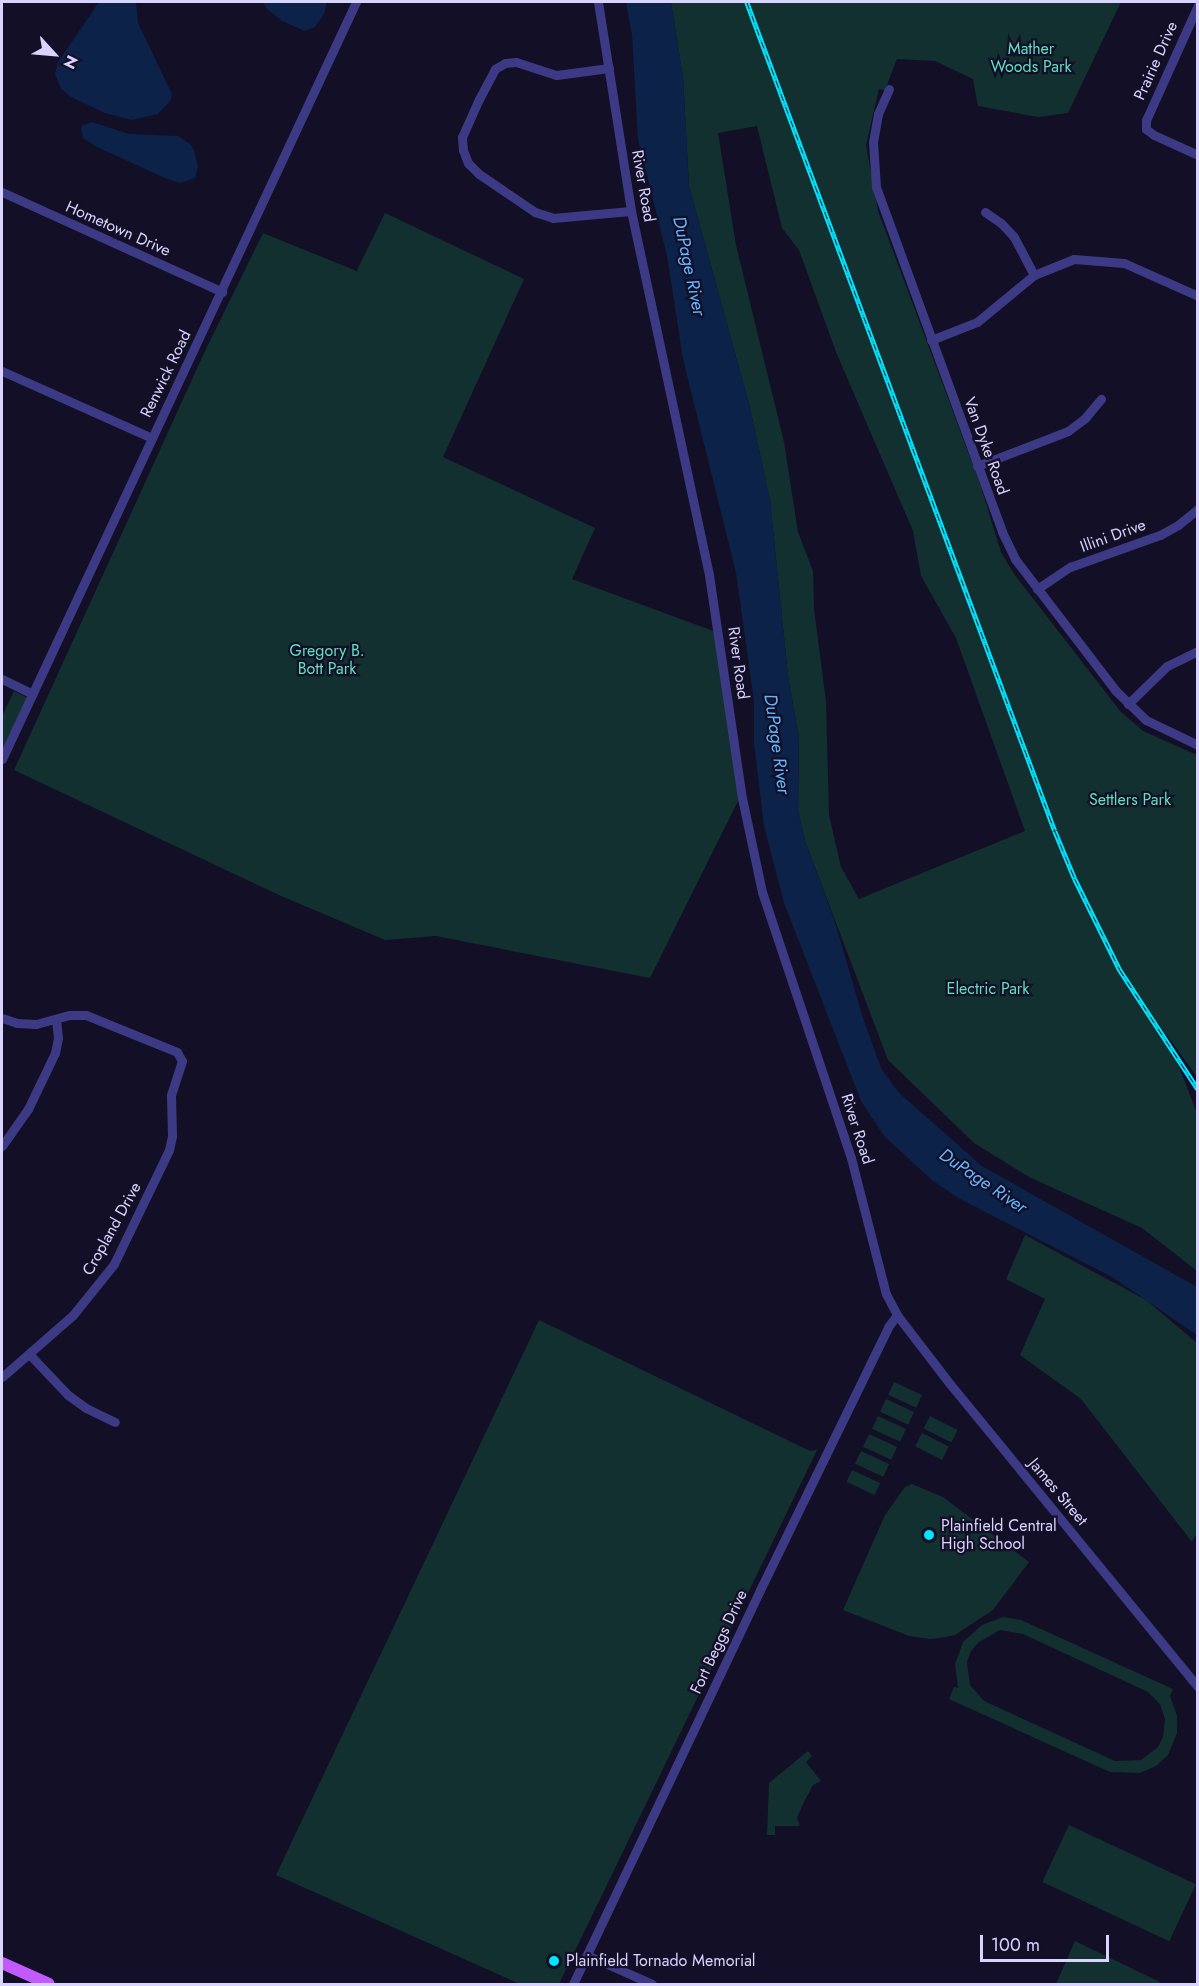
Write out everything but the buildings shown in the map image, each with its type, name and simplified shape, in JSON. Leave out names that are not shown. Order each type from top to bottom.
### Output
[{"type":"main road","points":[[2,1963],[49,1984]]},
{"type":"street","name":"Renwick Road","points":[[2,759],[356,2]]},
{"type":"street","name":"River Road","points":[[598,2],[631,212],[709,575],[742,798],[762,892],[852,1158],[886,1294],[897,1315]]},
{"type":"street","name":"Prairie Drive","points":[[1197,5],[1146,120],[1146,129],[1154,135],[1197,155]]},
{"type":"street","points":[[609,68],[556,75],[516,62],[505,63],[495,69],[479,99],[462,137],[463,150],[468,163],[479,174],[535,212],[553,218],[631,212]]},
{"type":"street","name":"Van Dyke Road","points":[[889,89],[878,114],[873,142],[876,187],[1006,541],[1015,559],[1037,589],[1128,704],[1146,720],[1197,745]]},
{"type":"street","name":"Hometown Drive","points":[[2,192],[222,292]]},
{"type":"street","points":[[985,212],[1014,237],[1034,275]]},
{"type":"street","points":[[931,340],[977,322],[1034,275],[1074,259],[1124,263],[1197,296]]},
{"type":"street","points":[[2,371],[152,438]]},
{"type":"street","points":[[977,466],[1068,431],[1085,418],[1101,399]]},
{"type":"street","name":"Illini Drive","points":[[1037,589],[1070,567],[1160,535],[1178,525],[1197,509]]},
{"type":"street","points":[[1128,704],[1167,666],[1197,651]]},
{"type":"street","points":[[2,680],[33,694]]},
{"type":"street","name":"Cropland Drive","points":[[2,1377],[30,1355],[73,1315],[94,1290],[129,1237],[169,1150],[172,1136],[171,1095],[182,1061],[177,1052],[86,1015],[70,1015],[56,1020]]},
{"type":"street","points":[[2,1018],[18,1023],[56,1020],[58,1038],[55,1053],[34,1098],[2,1146]]},
{"type":"street","name":"James Street","points":[[897,1315],[975,1415],[1197,1687]]},
{"type":"street","name":"Fort Beggs Drive","points":[[573,1984],[760,1590],[888,1327],[897,1315]]},
{"type":"street","points":[[30,1355],[68,1395],[86,1408],[115,1422]]},
{"type":"street","points":[[587,1955],[652,1984]]},
{"type":"green space","points":[[671,2],[1121,2],[1068,113],[1038,117],[978,106],[973,79],[935,61],[897,59],[885,90],[879,89],[866,145],[878,211],[980,484],[1001,552],[1014,574],[1120,711],[1143,731],[1197,755],[1197,1077],[1166,1034],[1197,1113],[1197,1271],[1142,1228],[1029,1177],[974,1143],[888,1060],[805,841],[798,810],[799,738],[788,676],[770,500],[749,404],[689,186],[683,78]],"holes":[[[757,126],[782,228],[799,250],[836,352],[913,531],[921,576],[956,638],[1025,831],[859,899],[841,867],[829,815],[826,701],[814,609],[813,571],[798,532],[784,442],[736,245],[718,133]]]},
{"type":"green space","name":"Gregory B. Bott Park","points":[[385,213],[524,279],[443,457],[595,528],[572,579],[716,632],[740,797],[650,978],[436,936],[385,940],[279,895],[14,770],[205,351],[263,233],[359,272],[357,270]]},
{"type":"green space","points":[[14,691],[30,699],[2,761],[2,716]]},
{"type":"green space","points":[[1025,1235],[1146,1300],[1197,1343],[1198,1531],[1192,1542],[1081,1399],[1020,1355],[1045,1299],[1006,1279]]},
{"type":"green space","points":[[539,1320],[810,1451],[816,1450],[819,1446],[559,1984],[520,1984],[276,1875]]},
{"type":"green space","points":[[894,1382],[922,1395],[916,1408],[888,1395]]},
{"type":"green space","points":[[886,1399],[914,1412],[908,1425],[880,1412]]},
{"type":"green space","points":[[878,1416],[906,1429],[900,1442],[872,1429]]},
{"type":"green space","points":[[930,1416],[958,1430],[951,1443],[924,1428]]},
{"type":"green space","points":[[922,1433],[949,1447],[942,1460],[915,1446]]},
{"type":"green space","points":[[869,1434],[897,1447],[891,1460],[863,1447]]},
{"type":"green space","points":[[861,1451],[889,1464],[883,1477],[855,1464]]},
{"type":"green space","points":[[852,1470],[880,1483],[875,1495],[847,1482]]},
{"type":"green space","points":[[912,1484],[943,1497],[1029,1562],[993,1610],[955,1635],[930,1639],[909,1636],[843,1610],[885,1515],[905,1487]]},
{"type":"green space","points":[[1003,1617],[1021,1620],[1173,1689],[1170,1696],[1177,1716],[1177,1733],[1168,1755],[1156,1766],[1140,1773],[1110,1772],[949,1699],[954,1687],[958,1688],[955,1664],[963,1642],[982,1625]],"holes":[[[1000,1630],[1023,1634],[1148,1692],[1160,1704],[1165,1719],[1163,1737],[1158,1747],[1141,1760],[1115,1761],[984,1701],[970,1685],[967,1662],[971,1651],[979,1642]]]},
{"type":"green space","points":[[808,1751],[812,1756],[806,1762],[821,1781],[813,1785],[803,1804],[797,1818],[800,1826],[775,1826],[775,1835],[767,1835],[769,1783]]},
{"type":"green space","points":[[1069,1825],[1196,1884],[1169,1941],[1042,1882]]},
{"type":"green space","points":[[1075,1941],[1160,1982],[1159,1984],[1056,1984]]},
{"type":"water","points":[[99,2],[136,2],[138,23],[172,94],[171,100],[158,114],[132,120],[105,113],[71,97],[61,89],[55,74],[58,62]]},
{"type":"water","points":[[263,2],[327,2],[324,14],[315,27],[305,31],[282,21],[267,9]]},
{"type":"water","name":"DuPage River","points":[[626,2],[671,2],[683,78],[689,186],[749,404],[770,500],[788,676],[799,738],[798,810],[805,841],[834,919],[863,1018],[881,1068],[898,1092],[982,1166],[1197,1287],[1197,1335],[1112,1277],[960,1199],[933,1181],[884,1136],[861,1101],[784,903],[764,826],[754,743],[754,701],[736,573],[683,359],[667,256],[638,139],[632,35]]},
{"type":"water","points":[[92,122],[129,134],[178,136],[194,150],[198,167],[195,178],[180,183],[97,147],[83,138],[81,129],[82,126]]},
{"type":"railway","points":[[747,2],[1055,831],[1075,879],[1120,970],[1198,1089]]},
{"type":"place","name":"Plainfield Central High School","points":[[929,1535]]},
{"type":"place","name":"Plainfield Tornado Memorial","points":[[554,1961]]},
{"type":"park label","name":"Mather Woods Park","points":[[1031,58]]},
{"type":"park label","name":"Settlers Park","points":[[1130,800]]},
{"type":"park label","name":"Electric Park","points":[[988,989]]}]
